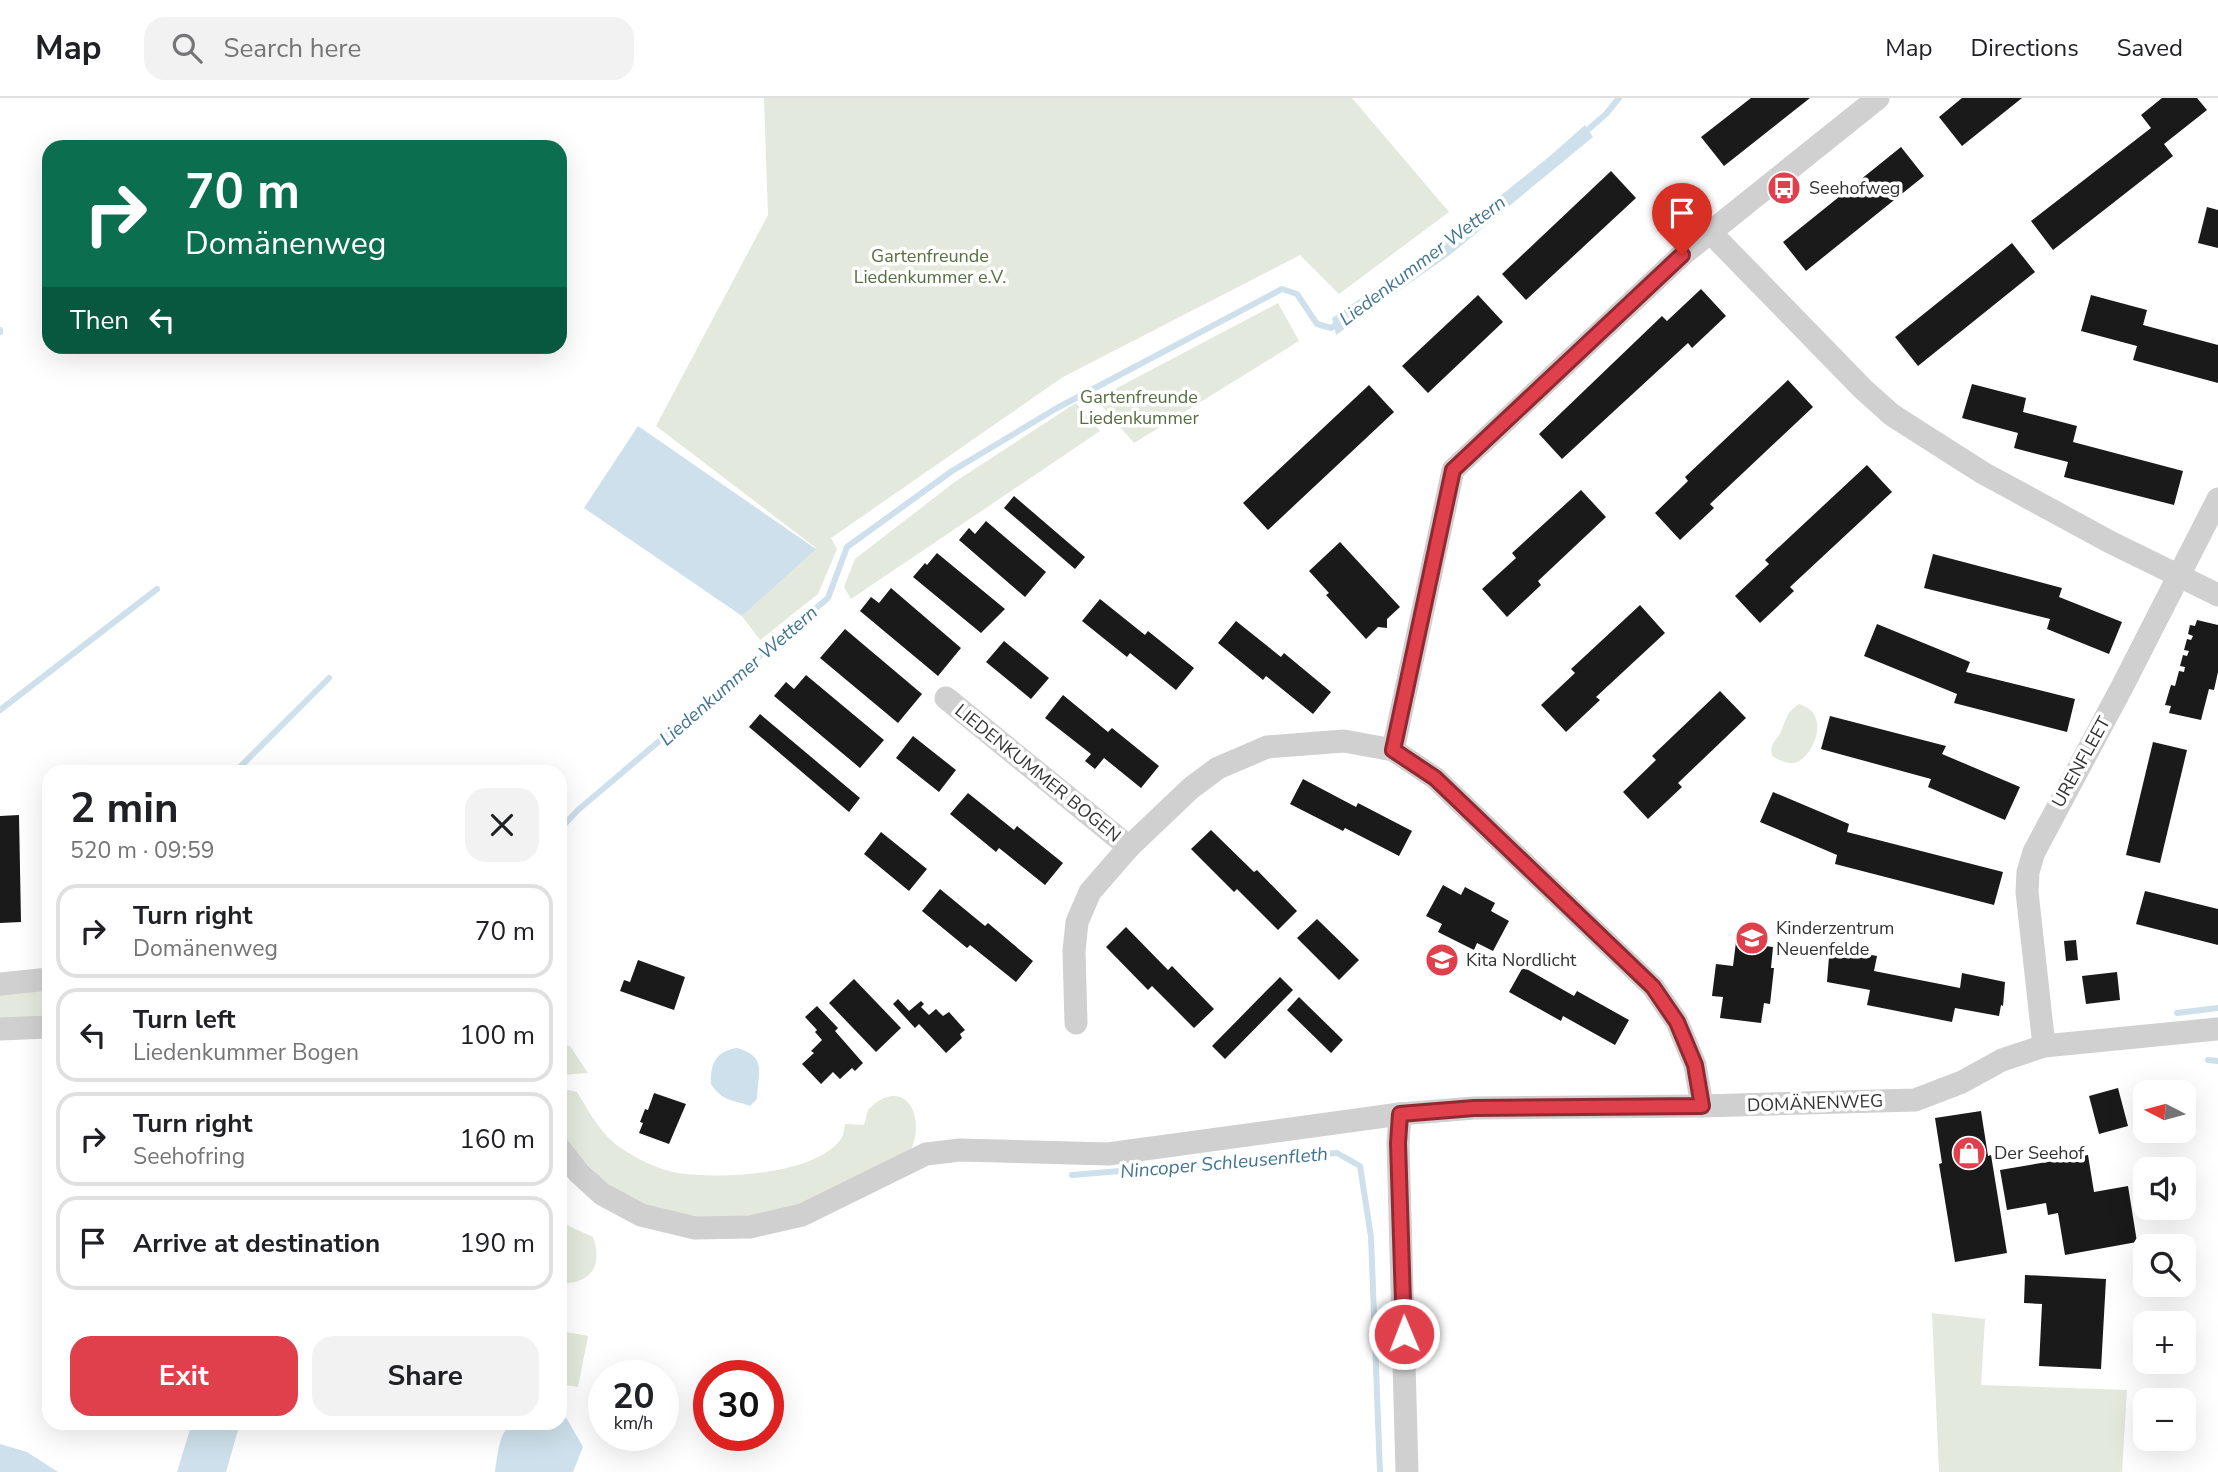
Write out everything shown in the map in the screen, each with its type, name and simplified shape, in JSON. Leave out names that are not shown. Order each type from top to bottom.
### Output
[{"type":"street","points":[[1393,750],[1453,470],[1709,231],[1878,98]]},
{"type":"street","points":[[1709,231],[1863,389],[1892,415],[1983,473],[2110,542],[2218,595]]},
{"type":"street","name":"URENFLEET","points":[[2044,1046],[2026,892],[2034,852],[2218,499]]},
{"type":"street","name":"LIEDENKUMMER BOGEN","points":[[946,698],[1129,847]]},
{"type":"street","name":"LIEDENKUMMER BOGEN","points":[[1076,1023],[1074,951],[1077,922],[1090,892],[1129,847],[1182,797],[1218,768],[1267,747],[1344,741],[1393,750],[1435,778],[1653,987],[1677,1022],[1695,1065],[1702,1106]]},
{"type":"street","points":[[0,984],[42,980]]},
{"type":"street","points":[[0,1029],[42,1027]]},
{"type":"street","name":"DOMÄNENWEG","points":[[567,1158],[602,1194],[641,1215],[695,1228],[750,1227],[802,1214],[926,1154],[960,1150],[1108,1154],[1400,1114],[1474,1108],[1702,1106],[1915,1100],[1962,1082],[2002,1060],[2044,1046],[2218,1029]]},
{"type":"street","points":[[1400,1114],[1398,1143],[1407,1472]]},
{"type":"green space","name":"Gartenfreunde Liedenkummer e.V.","points":[[764,98],[1352,98],[1449,212],[1339,294],[1300,255],[1063,377],[831,538],[837,549],[818,594],[760,640],[742,616],[816,548],[656,426],[768,215]]},
{"type":"green space","name":"Gartenfreunde Liedenkummer","points":[[1278,303],[1299,341],[1134,443],[1096,399]]},
{"type":"green space","name":"Gartenfreunde Liedenkummer","points":[[1076,403],[1100,431],[851,599],[844,587],[855,559],[956,481]]},
{"type":"green space","points":[[1799,704],[1810,709],[1815,717],[1816,736],[1801,760],[1788,763],[1772,756],[1772,748],[1788,715]]},
{"type":"green space","points":[[42,987],[42,1021],[0,1024],[0,991]]},
{"type":"green space","points":[[567,1045],[570,1046],[588,1073],[567,1074]]},
{"type":"green space","points":[[567,1090],[577,1092],[597,1124],[616,1145],[664,1170],[696,1175],[765,1172],[810,1161],[828,1151],[841,1139],[845,1124],[864,1125],[868,1110],[892,1096],[909,1104],[916,1125],[910,1152],[795,1207],[756,1216],[701,1220],[663,1212],[624,1196],[586,1163],[567,1140]]},
{"type":"green space","points":[[567,1225],[593,1237],[596,1248],[592,1271],[587,1277],[567,1283]]},
{"type":"green space","points":[[1932,1313],[1985,1319],[1981,1385],[2127,1390],[2122,1472],[1939,1472]]},
{"type":"green space","points":[[567,1332],[588,1336],[578,1387],[567,1385]]},
{"type":"water","points":[[1585,125],[1593,137],[1451,254],[1336,335],[1332,318],[1443,242]]},
{"type":"water","points":[[638,426],[816,549],[742,616],[584,508]]},
{"type":"water","points":[[737,1048],[754,1056],[759,1068],[757,1099],[750,1106],[724,1097],[711,1084],[713,1065],[719,1055]]},
{"type":"water","points":[[567,1419],[583,1447],[573,1472],[495,1472],[505,1431],[567,1430]]},
{"type":"water","points":[[190,1430],[238,1430],[226,1472],[177,1472]]},
{"type":"water","points":[[0,1444],[27,1452],[58,1472],[0,1472]]},
{"type":"building","points":[[1751,98],[1810,98],[1724,166],[1701,137]]},
{"type":"building","points":[[1962,98],[2022,98],[1962,146],[1939,117]]},
{"type":"building","points":[[2162,98],[2197,98],[2207,110],[2164,144],[2173,156],[2053,250],[2031,221],[2151,128],[2141,115]]},
{"type":"building","points":[[1901,147],[1924,176],[1806,271],[1783,242]]},
{"type":"building","points":[[1611,171],[1636,198],[1526,300],[1502,274]]},
{"type":"building","points":[[2207,207],[2218,210],[2218,248],[2198,243]]},
{"type":"building","points":[[2012,243],[2035,272],[1918,366],[1895,337]]},
{"type":"building","points":[[1701,289],[1726,316],[1692,348],[1688,343],[1562,459],[1539,434],[1662,316],[1667,321]]},
{"type":"building","points":[[1478,295],[1503,322],[1428,393],[1402,366]]},
{"type":"building","points":[[2091,295],[2147,310],[2143,325],[2218,345],[2218,383],[2133,360],[2137,346],[2081,331]]},
{"type":"building","points":[[1788,380],[1813,407],[1710,504],[1714,508],[1680,540],[1655,513],[1688,481],[1685,477]]},
{"type":"building","points":[[1972,384],[2026,398],[2023,412],[2077,426],[2073,442],[2183,471],[2174,505],[2064,477],[2068,462],[2014,448],[2018,433],[1962,418]]},
{"type":"building","points":[[1369,385],[1394,412],[1268,530],[1243,503]]},
{"type":"building","points":[[1867,465],[1892,492],[1790,587],[1794,591],[1760,623],[1735,596],[1769,564],[1765,560]]},
{"type":"building","points":[[1581,490],[1606,517],[1538,581],[1541,585],[1507,617],[1482,589],[1516,558],[1512,553]]},
{"type":"building","points":[[1014,496],[1085,557],[1075,569],[1004,508]]},
{"type":"building","points":[[986,521],[1046,572],[1025,597],[959,540],[969,528],[975,534]]},
{"type":"building","points":[[1340,542],[1400,607],[1387,619],[1387,628],[1378,627],[1366,639],[1326,595],[1329,593],[1309,571]]},
{"type":"building","points":[[937,553],[1005,609],[981,633],[913,577]]},
{"type":"building","points":[[1933,554],[2062,588],[2059,597],[2122,622],[2109,654],[2047,629],[2050,619],[1924,588]]},
{"type":"building","points":[[891,588],[961,648],[938,676],[860,611],[871,597],[879,603]]},
{"type":"building","points":[[1100,599],[1145,635],[1148,631],[1194,668],[1176,690],[1130,653],[1127,657],[1082,621]]},
{"type":"building","points":[[1640,605],[1665,633],[1596,697],[1600,700],[1566,732],[1541,705],[1575,673],[1571,669]]},
{"type":"building","points":[[2197,620],[2218,625],[2218,672],[2214,690],[2209,689],[2201,720],[2169,713],[2171,706],[2165,705],[2179,671],[2184,672],[2185,667],[2180,666],[2183,655],[2187,656],[2189,651],[2184,650],[2187,639],[2191,640],[2193,636],[2188,634],[2190,625],[2195,626]]},
{"type":"building","points":[[1236,621],[1281,657],[1284,653],[1331,692],[1313,714],[1266,676],[1263,680],[1218,643]]},
{"type":"building","points":[[1877,624],[1970,662],[1966,672],[2075,699],[2067,732],[1954,703],[1957,694],[1864,656]]},
{"type":"building","points":[[845,629],[922,694],[898,723],[820,658]]},
{"type":"building","points":[[1004,641],[1049,678],[1031,699],[986,662]]},
{"type":"building","points":[[806,675],[884,740],[860,768],[774,696],[786,682],[794,689]]},
{"type":"building","points":[[1720,691],[1746,718],[1678,783],[1682,787],[1648,819],[1623,792],[1656,760],[1652,756]]},
{"type":"building","points":[[1063,695],[1108,732],[1112,728],[1159,766],[1141,788],[1104,758],[1095,769],[1085,761],[1091,754],[1045,718]]},
{"type":"building","points":[[760,714],[860,798],[849,812],[749,727]]},
{"type":"building","points":[[1830,716],[1946,746],[1942,754],[2020,787],[2005,820],[1928,787],[1931,779],[1821,749]]},
{"type":"building","points":[[913,736],[956,770],[939,792],[896,758]]},
{"type":"building","points":[[2153,742],[2187,750],[2160,863],[2126,855]]},
{"type":"building","points":[[1303,779],[1356,807],[1358,803],[1412,831],[1399,856],[1290,804]]},
{"type":"building","points":[[1773,792],[1849,824],[1847,832],[2003,872],[1994,905],[1835,864],[1837,855],[1760,822]]},
{"type":"building","points":[[968,793],[1014,830],[1017,826],[1063,863],[1045,885],[999,848],[996,852],[950,814]]},
{"type":"building","points":[[19,815],[21,922],[0,923],[0,816]]},
{"type":"building","points":[[1211,830],[1254,872],[1257,870],[1297,911],[1278,930],[1237,889],[1234,892],[1191,849]]},
{"type":"building","points":[[881,832],[927,869],[909,891],[864,854]]},
{"type":"building","points":[[1443,885],[1461,895],[1465,887],[1495,903],[1491,911],[1509,921],[1493,951],[1477,943],[1474,950],[1438,932],[1442,924],[1426,916]]},
{"type":"building","points":[[940,889],[985,926],[988,923],[1033,961],[1016,982],[970,945],[967,948],[922,911]]},
{"type":"building","points":[[2145,891],[2218,909],[2218,945],[2136,924]]},
{"type":"building","points":[[1317,919],[1359,960],[1339,980],[1297,938]]},
{"type":"building","points":[[1126,927],[1168,970],[1172,966],[1214,1009],[1194,1028],[1152,986],[1148,990],[1106,947]]},
{"type":"building","points":[[2076,940],[2078,960],[2066,961],[2064,941]]},
{"type":"building","points":[[1736,942],[1773,947],[1771,968],[1774,968],[1770,1004],[1764,1003],[1761,1023],[1720,1018],[1723,997],[1712,996],[1716,964],[1733,966]]},
{"type":"building","points":[[1834,948],[1877,956],[1874,971],[1960,988],[1962,973],[2005,982],[2003,1006],[2001,1005],[1999,1016],[1955,1008],[1952,1022],[1867,1005],[1870,990],[1827,982],[1829,957],[1831,958]]},
{"type":"building","points":[[638,960],[685,977],[674,1010],[620,991],[624,980],[630,982]]},
{"type":"building","points":[[1523,967],[1574,996],[1577,991],[1629,1020],[1615,1045],[1563,1016],[1561,1021],[1509,992]]},
{"type":"building","points":[[2117,972],[2120,1000],[2086,1004],[2082,976]]},
{"type":"building","points":[[1280,977],[1293,990],[1225,1059],[1212,1046]]},
{"type":"building","points":[[854,979],[901,1028],[876,1052],[829,1003]]},
{"type":"building","points":[[1299,997],[1343,1040],[1331,1053],[1287,1010]]},
{"type":"building","points":[[898,999],[909,1011],[921,1001],[924,1004],[921,1007],[929,1015],[936,1009],[943,1016],[949,1012],[965,1030],[960,1034],[962,1038],[946,1053],[919,1024],[915,1028],[893,1004]]},
{"type":"building","points":[[817,1006],[838,1028],[835,1031],[863,1063],[855,1071],[852,1068],[840,1079],[833,1072],[821,1084],[802,1064],[814,1053],[811,1051],[822,1040],[805,1017]]},
{"type":"building","points":[[2118,1088],[2128,1126],[2099,1134],[2089,1096]]},
{"type":"building","points":[[654,1093],[686,1104],[669,1144],[639,1133],[643,1123],[640,1122]]},
{"type":"building","points":[[1981,1111],[2007,1253],[1955,1262],[1939,1164],[1942,1163],[1935,1118]]},
{"type":"building","points":[[2088,1155],[2094,1192],[2128,1186],[2136,1234],[2133,1234],[2133,1243],[2065,1255],[2058,1213],[2048,1215],[2046,1203],[2007,1210],[2000,1170]]},
{"type":"building","points":[[2025,1275],[2106,1279],[2101,1369],[2039,1366],[2042,1304],[2024,1303]]},
{"type":"waterway","name":"Liedenkummer Wettern","points":[[1583,134],[1606,114],[1619,98]]},
{"type":"waterway","name":"Liedenkummer Wettern","points":[[567,822],[828,598],[847,547],[952,471],[1057,408],[1282,289],[1297,294],[1317,324],[1331,328],[1340,322]]},
{"type":"waterway","points":[[0,710],[157,589]]},
{"type":"waterway","points":[[242,765],[329,678]]},
{"type":"waterway","points":[[2177,1013],[2218,1008]]},
{"type":"waterway","points":[[2208,1060],[2218,1061]]},
{"type":"waterway","name":"Nincoper Schleusenfleth","points":[[1072,1175],[1337,1153],[1360,1166],[1371,1237],[1380,1472]]},
{"type":"place","name":"Seehofweg","points":[[1784,188]]},
{"type":"place","name":"Kinderzentrum Neuenfelde","points":[[1752,938]]},
{"type":"place","name":"Kita Nordlicht","points":[[1442,960]]},
{"type":"place","name":"Der Seehof","points":[[1969,1153]]},
{"type":"route","points":[[1404,1334],[1398,1143],[1400,1114],[1474,1108],[1702,1106],[1695,1065],[1677,1022],[1653,987],[1435,778],[1393,750],[1453,470],[1682,255]]}]
